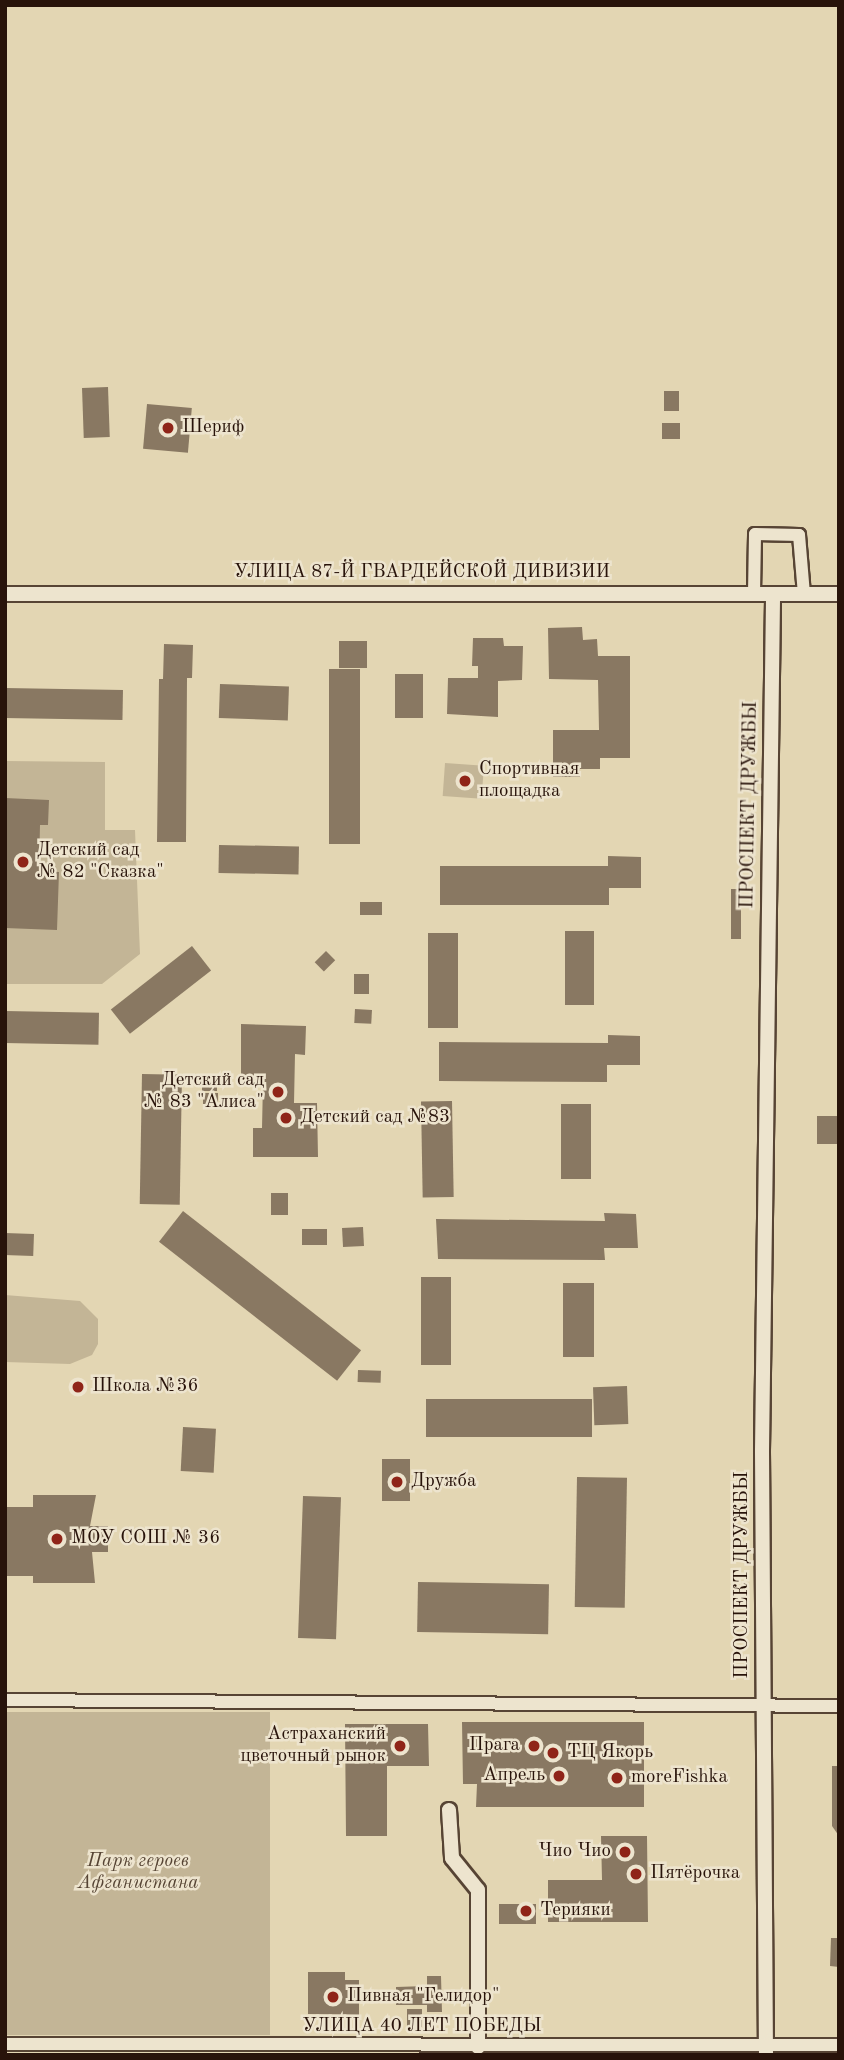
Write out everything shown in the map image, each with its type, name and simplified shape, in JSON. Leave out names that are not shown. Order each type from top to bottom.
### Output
[{"type":"street","points":[[754,593],[755,534],[799,535],[804,594]]},
{"type":"street","name":"УЛИЦА 87-Й ГВАРДЕЙСКОЙ ДИВИЗИИ","points":[[5,594],[839,594]]},
{"type":"street","name":"ПРОСПЕКТ ДРУЖБЫ","points":[[766,2051],[763,1704],[772,594]]},
{"type":"street","points":[[5,1700],[839,1706]]},
{"type":"street","points":[[449,1810],[452,1858],[478,1890],[478,2047]]},
{"type":"street","name":"УЛИЦА 40 ЛЕТ ПОБЕДЫ","points":[[5,2043],[766,2051],[839,2045]]},
{"type":"green space","points":[[5,761],[105,762],[105,830],[135,830],[140,954],[102,984],[5,984]]},
{"type":"green space","name":"Спортивная площадка","points":[[445,763],[484,766],[482,799],[443,796]]},
{"type":"green space","points":[[5,1295],[80,1301],[98,1319],[98,1344],[92,1355],[70,1364],[5,1362]]},
{"type":"green space","name":"Парк героев Афганистана","points":[[5,1712],[270,1712],[270,2035],[5,2035]]},
{"type":"building","points":[[108,387],[110,437],[84,438],[82,388]]},
{"type":"building","points":[[664,391],[679,391],[679,411],[664,411]]},
{"type":"building","name":"Шериф","points":[[147,404],[192,408],[188,453],[143,449]]},
{"type":"building","points":[[662,423],[680,423],[680,439],[662,439]]},
{"type":"building","points":[[582,627],[583,640],[597,639],[598,656],[630,656],[630,758],[600,758],[600,769],[580,769],[580,777],[553,777],[553,730],[599,730],[598,680],[549,679],[548,628]]},
{"type":"building","points":[[473,638],[503,638],[504,646],[523,646],[522,680],[498,681],[498,717],[447,714],[448,678],[478,678],[478,666],[472,666]]},
{"type":"building","points":[[339,641],[367,641],[367,668],[339,668]]},
{"type":"building","points":[[164,644],[193,645],[192,678],[187,678],[186,842],[157,842],[159,679],[163,679]]},
{"type":"building","points":[[329,669],[360,669],[360,844],[329,844]]},
{"type":"building","points":[[395,674],[423,674],[423,718],[395,718]]},
{"type":"building","points":[[220,684],[289,686],[288,720],[219,718]]},
{"type":"building","points":[[5,688],[123,690],[122,720],[5,718]]},
{"type":"building","name":"Детский сад № 82 \"Сказка\"","points":[[5,798],[49,800],[48,825],[40,825],[39,871],[59,872],[57,930],[5,928]]},
{"type":"building","points":[[219,845],[299,846],[298,874],[219,873]]},
{"type":"building","points":[[608,856],[641,857],[641,888],[609,888],[609,905],[440,905],[440,866],[608,866]]},
{"type":"building","points":[[731,889],[741,889],[741,939],[731,939]]},
{"type":"building","points":[[360,902],[382,902],[382,915],[360,915]]},
{"type":"building","points":[[565,931],[594,931],[594,1005],[565,1005]]},
{"type":"building","points":[[428,933],[458,933],[458,1028],[428,1028]]},
{"type":"building","points":[[192,946],[211,970],[130,1034],[111,1009]]},
{"type":"building","points":[[326,951],[335,960],[324,972],[315,962]]},
{"type":"building","points":[[354,974],[369,974],[369,994],[354,994]]},
{"type":"building","points":[[355,1009],[372,1010],[371,1024],[354,1023]]},
{"type":"building","points":[[5,1011],[99,1013],[98,1045],[5,1043]]},
{"type":"building","name":"Детский сад № 83 \"Алиса\"","points":[[241,1024],[306,1026],[305,1055],[295,1054],[294,1103],[317,1103],[318,1157],[253,1157],[253,1128],[262,1128],[263,1082],[241,1080]]},
{"type":"building","points":[[608,1035],[640,1036],[640,1065],[607,1065],[607,1082],[439,1081],[439,1042],[608,1043]]},
{"type":"building","points":[[142,1074],[182,1075],[180,1205],[140,1204]]},
{"type":"building","points":[[202,1079],[217,1079],[217,1091],[202,1091]]},
{"type":"building","points":[[203,1093],[218,1093],[218,1108],[203,1108]]},
{"type":"building","points":[[452,1101],[454,1197],[423,1198],[421,1102]]},
{"type":"building","points":[[561,1104],[591,1104],[591,1179],[561,1179]]},
{"type":"building","points":[[817,1116],[839,1116],[839,1144],[817,1144]]},
{"type":"building","points":[[271,1193],[288,1193],[288,1215],[271,1215]]},
{"type":"building","points":[[183,1211],[361,1350],[337,1381],[159,1242]]},
{"type":"building","points":[[604,1213],[636,1214],[638,1248],[604,1248],[605,1260],[438,1259],[436,1219],[605,1221]]},
{"type":"building","points":[[363,1227],[364,1246],[343,1247],[342,1228]]},
{"type":"building","points":[[302,1229],[327,1229],[327,1245],[302,1245]]},
{"type":"building","points":[[5,1233],[34,1234],[33,1256],[5,1255]]},
{"type":"building","points":[[421,1277],[451,1277],[451,1365],[421,1365]]},
{"type":"building","points":[[563,1283],[594,1283],[594,1357],[563,1357]]},
{"type":"building","points":[[358,1370],[381,1371],[381,1383],[358,1382]]},
{"type":"building","points":[[627,1386],[628,1424],[594,1425],[593,1387]]},
{"type":"building","points":[[426,1399],[592,1399],[592,1437],[426,1437]]},
{"type":"building","points":[[183,1427],[216,1429],[214,1473],[181,1471]]},
{"type":"building","points":[[382,1459],[410,1459],[410,1501],[382,1501]]},
{"type":"building","points":[[577,1477],[627,1478],[625,1608],[575,1607]]},
{"type":"building","name":"МОУ СОШ № 36","points":[[33,1495],[96,1495],[90,1526],[108,1526],[108,1552],[92,1552],[95,1583],[33,1583],[33,1576],[5,1576],[5,1507],[33,1507]]},
{"type":"building","points":[[303,1496],[341,1497],[336,1639],[298,1638]]},
{"type":"building","points":[[418,1582],[549,1584],[548,1634],[417,1632]]},
{"type":"building","name":"ТЦ Якорь","points":[[462,1722],[644,1722],[644,1807],[476,1807],[477,1784],[463,1784]]},
{"type":"building","points":[[345,1724],[428,1724],[429,1766],[387,1766],[387,1836],[346,1836]]},
{"type":"building","points":[[832,1766],[839,1766],[839,1836],[832,1826]]},
{"type":"building","points":[[601,1836],[647,1836],[648,1922],[548,1922],[548,1880],[602,1880]]},
{"type":"building","points":[[499,1904],[536,1904],[536,1924],[499,1924]]},
{"type":"building","points":[[831,1938],[839,1938],[839,1967],[830,1966]]},
{"type":"building","name":"Пивная \"Гелидор\"","points":[[308,1972],[345,1972],[345,1980],[359,1980],[359,2015],[308,2014]]},
{"type":"building","points":[[427,1976],[441,1976],[442,2012],[427,2012],[427,2005],[396,2005],[396,1987],[427,1986]]},
{"type":"building","points":[[407,2009],[422,2009],[422,2027],[407,2027]]},
{"type":"place","name":"Шериф","points":[[168,428]]},
{"type":"place","name":"Спортивная площадка","points":[[465,781]]},
{"type":"place","name":"Детский сад № 82 \"Сказка\"","points":[[23,862]]},
{"type":"place","name":"Детский сад № 83 \"Алиса\"","points":[[278,1092]]},
{"type":"place","name":"Детский сад №83","points":[[286,1118]]},
{"type":"place","name":"Школа №36","points":[[78,1387]]},
{"type":"place","name":"Дружба","points":[[397,1482]]},
{"type":"place","name":"МОУ СОШ № 36","points":[[57,1539]]},
{"type":"place","name":"Астраханский цветочный рынок","points":[[400,1746]]},
{"type":"place","name":"Прага","points":[[534,1746]]},
{"type":"place","name":"ТЦ Якорь","points":[[553,1753]]},
{"type":"place","name":"Апрель","points":[[559,1776]]},
{"type":"place","name":"moreFishka","points":[[617,1778]]},
{"type":"place","name":"Чио Чио","points":[[625,1852]]},
{"type":"place","name":"Пятёрочка","points":[[636,1874]]},
{"type":"place","name":"Терияки","points":[[526,1911]]},
{"type":"place","name":"Пивная \"Гелидор\"","points":[[333,1997]]}]
